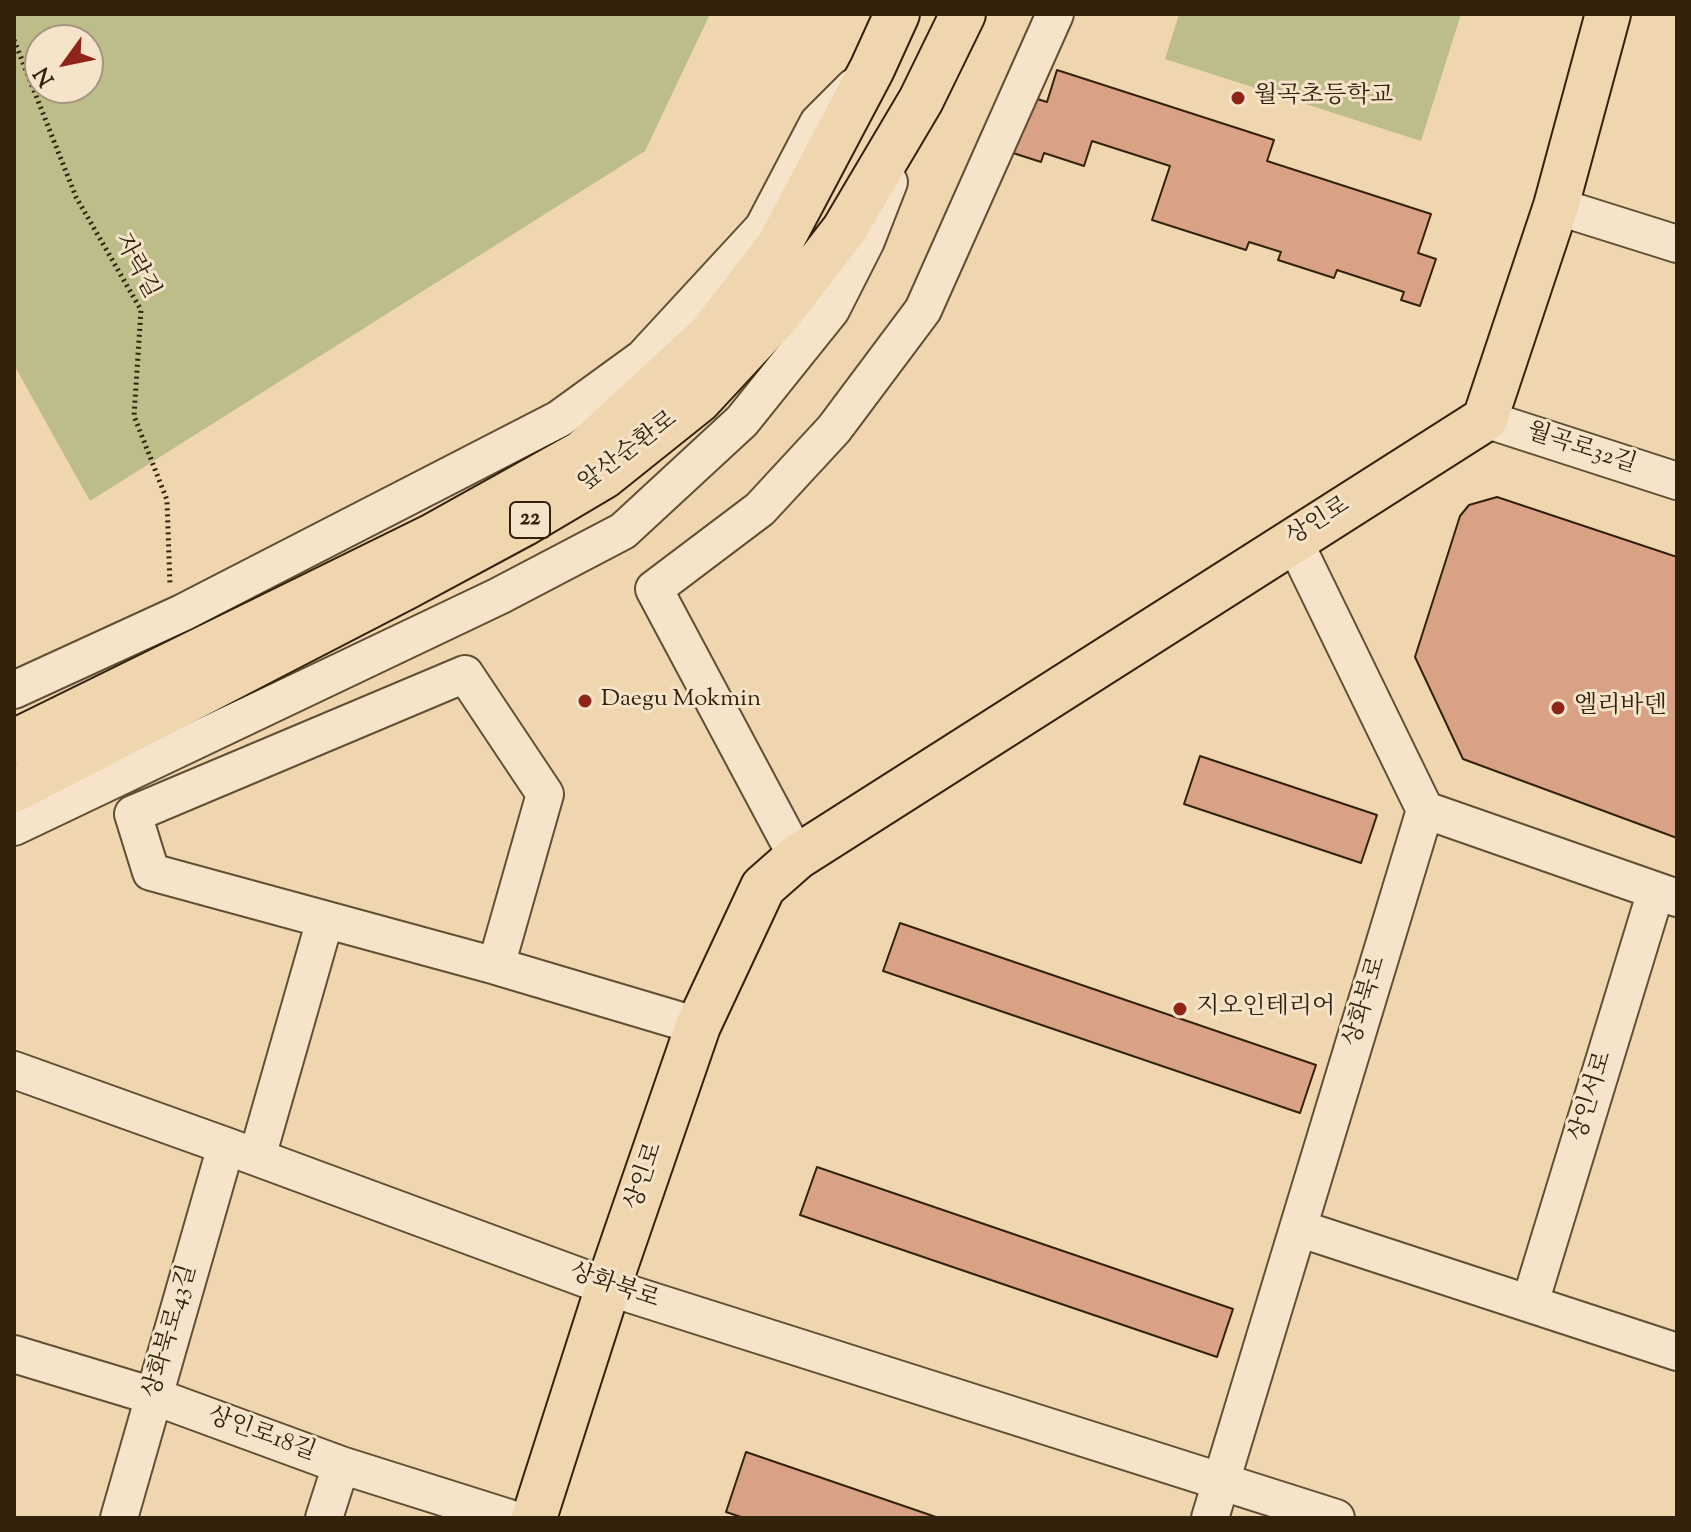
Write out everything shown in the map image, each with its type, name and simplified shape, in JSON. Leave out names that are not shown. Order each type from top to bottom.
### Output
[{"type":"main road","name":"앞산순환로","points":[[14,742],[433,536],[582,453],[710,335],[778,247],[872,69],[897,14]]},
{"type":"main road","name":"앞산순환로","points":[[14,790],[406,587],[604,476],[699,400],[779,314],[844,230],[921,100],[963,14]]},
{"type":"main road","points":[[1485,419],[1556,206],[1608,14]]},
{"type":"main road","name":"상인로","points":[[534,1518],[608,1287],[698,1026],[763,887],[797,857],[1485,419]]},
{"type":"street","points":[[797,857],[654,589],[760,509],[834,429],[923,310],[1055,14]]},
{"type":"street","points":[[14,690],[171,618],[559,419],[643,358],[763,228],[818,123],[872,69]]},
{"type":"street","points":[[14,827],[499,596],[623,531],[742,421],[831,310],[866,241],[921,100]]},
{"type":"street","points":[[1556,206],[1677,244]]},
{"type":"street","name":"월곡로32길","points":[[1485,419],[1677,481]]},
{"type":"street","points":[[1293,539],[1425,810]]},
{"type":"street","points":[[496,966],[545,794],[465,674],[133,814],[151,872],[496,966],[698,1026]]},
{"type":"street","name":"상인서로","points":[[1425,810],[1667,894],[1530,1303]]},
{"type":"street","name":"상화북로","points":[[1210,1518],[1425,810]]},
{"type":"street","name":"상화북로43길","points":[[119,1518],[153,1396],[325,920]]},
{"type":"street","name":"상화북로","points":[[14,1070],[608,1287],[1336,1518]]},
{"type":"street","points":[[1298,1228],[1677,1352]]},
{"type":"street","name":"상인로18길","points":[[14,1354],[153,1396],[341,1465],[509,1518]]},
{"type":"street","points":[[324,1518],[341,1465]]},
{"type":"path","name":"자락길","points":[[14,40],[76,197],[141,310],[134,416],[167,500],[171,618]]},
{"type":"green space","points":[[14,14],[710,14],[645,151],[90,501],[14,365]]},
{"type":"green space","points":[[1179,14],[1461,14],[1421,141],[1165,59]]},
{"type":"building","points":[[1057,70],[1274,140],[1267,161],[1431,214],[1418,253],[1436,259],[1420,306],[1401,300],[1404,292],[1337,270],[1334,278],[1278,260],[1281,252],[1249,242],[1246,250],[1152,220],[1170,166],[1092,141],[1084,166],[1044,153],[1041,162],[1013,153],[1031,97],[1047,102]]},
{"type":"building","name":"엘리바덴","points":[[1497,497],[1677,557],[1677,838],[1463,759],[1415,657],[1460,516],[1469,505]]},
{"type":"building","points":[[1200,756],[1377,815],[1361,863],[1184,804]]},
{"type":"building","points":[[900,923],[1316,1065],[1300,1113],[883,971]]},
{"type":"building","points":[[817,1167],[1233,1309],[1217,1357],[800,1215]]},
{"type":"building","points":[[746,1452],[939,1518],[744,1518],[726,1512]]},
{"type":"place","name":"월곡초등학교","points":[[1238,98]]},
{"type":"place","name":"Daegu Mokmin","points":[[585,701]]},
{"type":"place","name":"엘리바덴","points":[[1558,708]]},
{"type":"place","name":"지오인테리어","points":[[1180,1009]]}]
